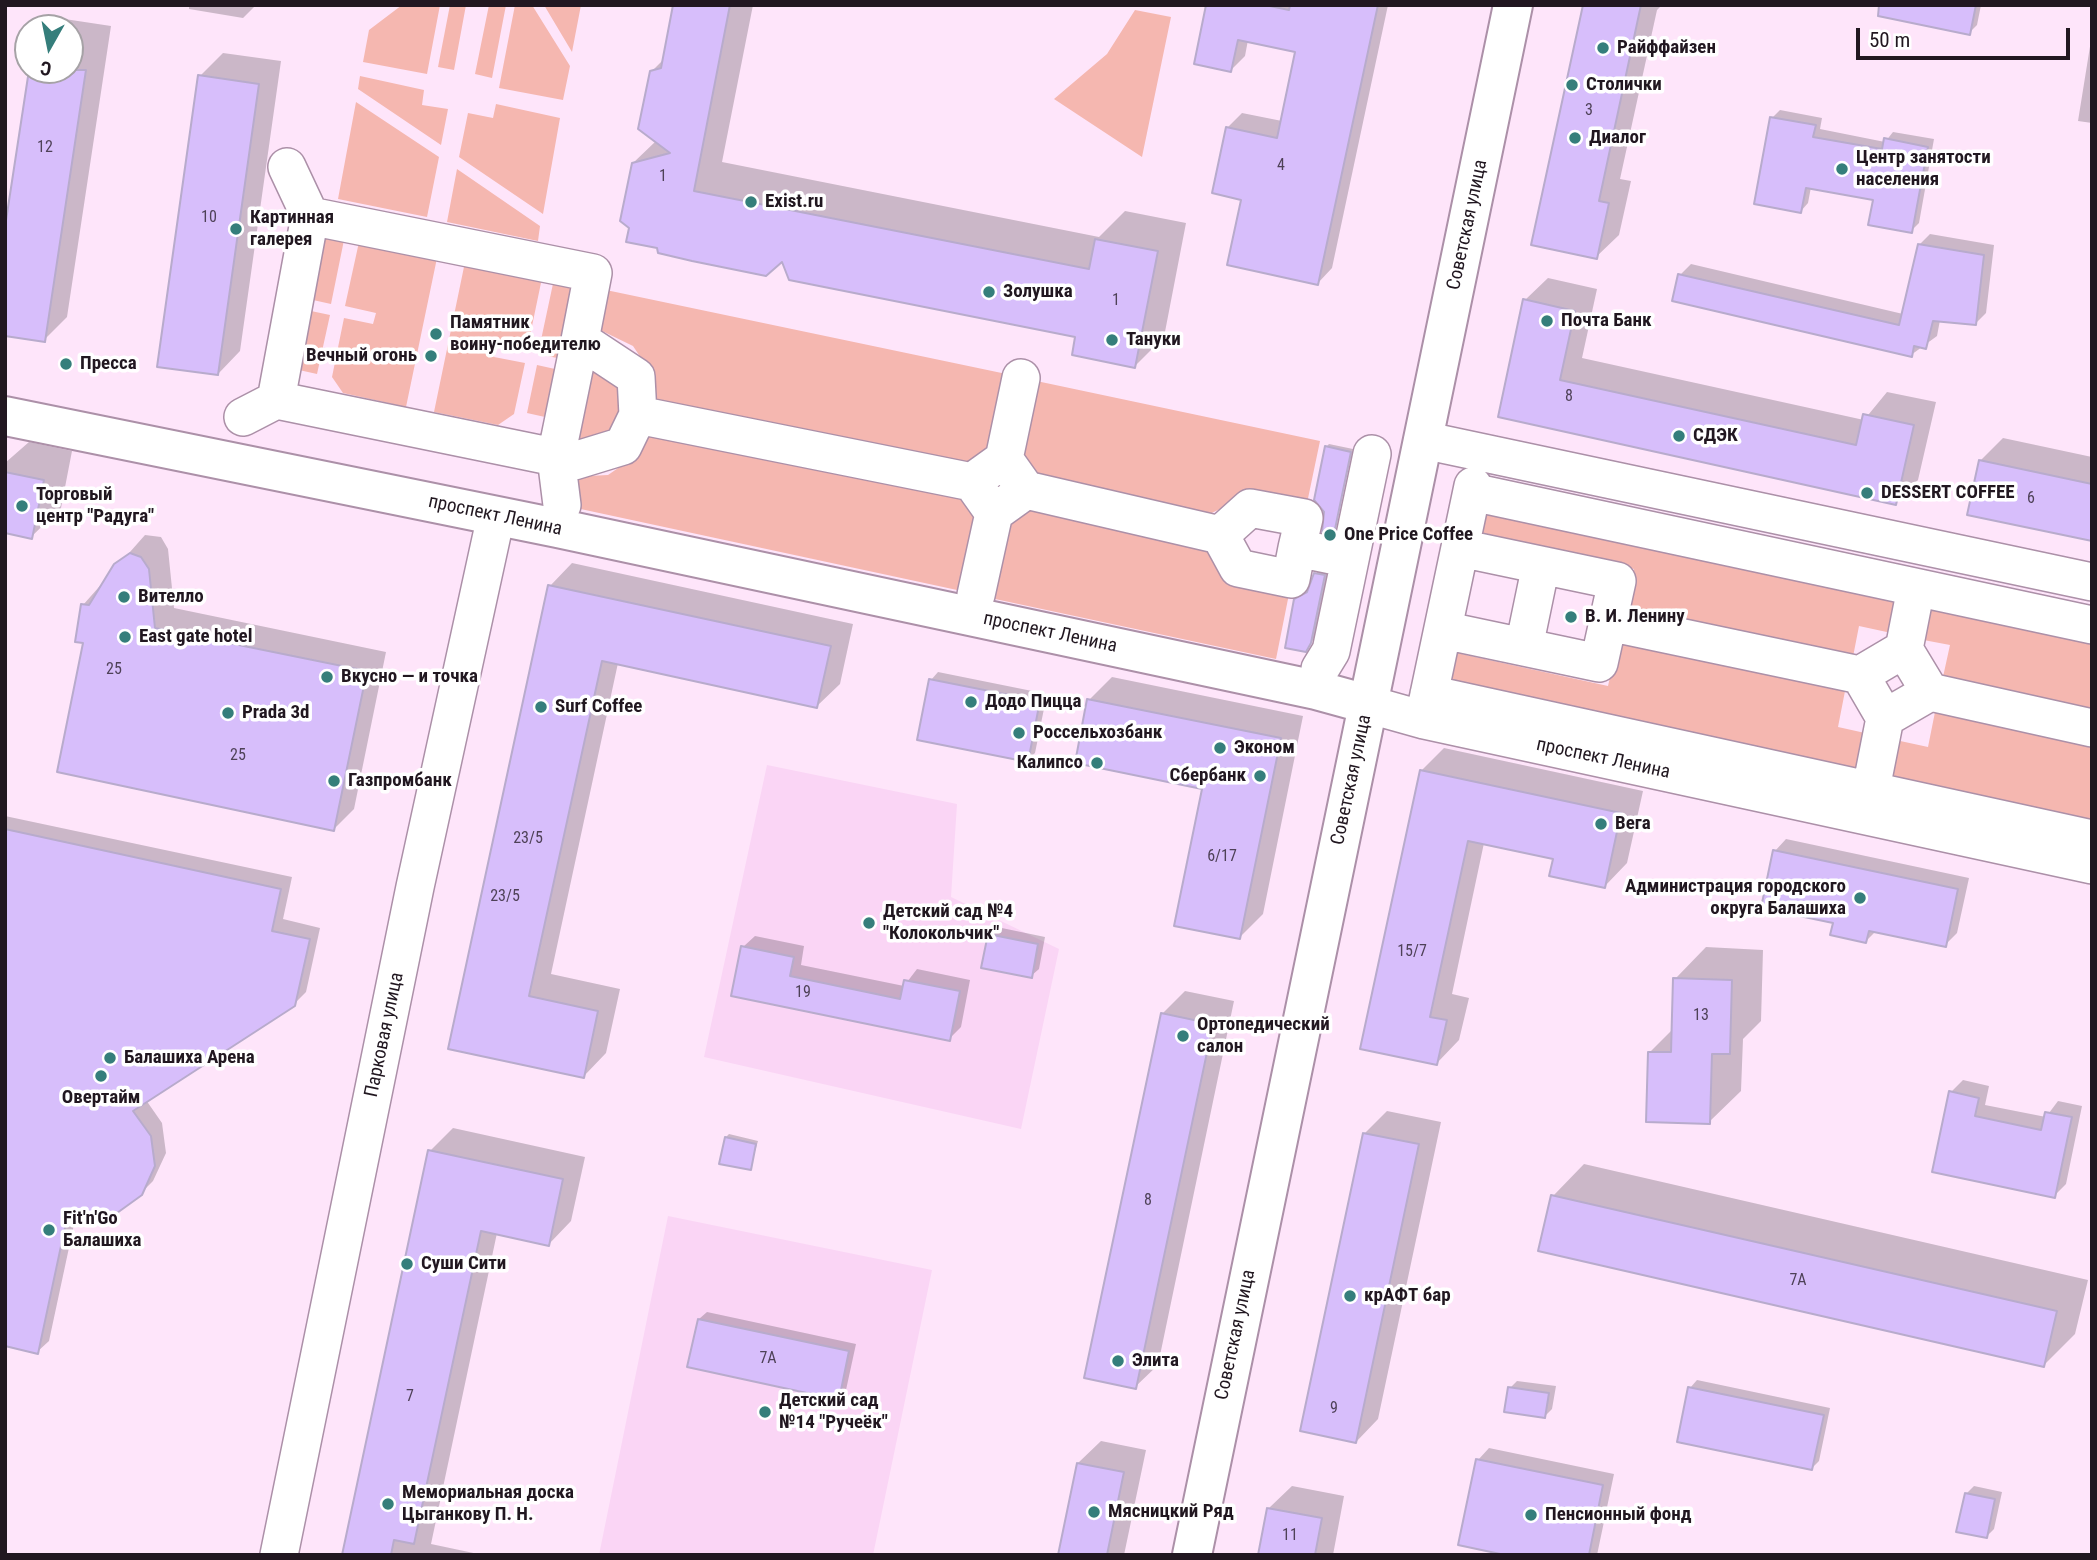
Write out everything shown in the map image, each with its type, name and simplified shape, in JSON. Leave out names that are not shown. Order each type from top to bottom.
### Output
[{"type":"main road","name":"Советская улица","points":[[1192,1555],[1513,5]]},
{"type":"main road","name":"проспект Ленина","points":[[5,416],[496,516],[1316,690],[1367,704]]},
{"type":"street","points":[[276,400],[310,216],[287,167]]},
{"type":"street","points":[[310,216],[593,274],[556,457],[562,505]]},
{"type":"street","points":[[243,417],[276,400],[574,461],[623,446],[638,415],[636,377],[580,340]]},
{"type":"street","points":[[972,482],[1004,459],[1021,378]]},
{"type":"street","points":[[638,415],[972,482],[994,513]]},
{"type":"street","points":[[1423,440],[2092,582]]},
{"type":"street","points":[[1320,668],[1331,651],[1372,454]]},
{"type":"street","points":[[1004,459],[1027,490],[1220,534]]},
{"type":"street","points":[[976,595],[994,513],[1027,490]]},
{"type":"street","points":[[2092,625],[1468,491],[1460,548],[1443,630],[1426,688],[2092,839]]},
{"type":"street","points":[[1250,508],[1304,517],[1291,579],[1237,568],[1220,534],[1250,508]]},
{"type":"street","name":"Парковая улица","points":[[279,1555],[415,887],[496,516]]},
{"type":"street","points":[[1297,548],[1350,559]]},
{"type":"street","points":[[1443,630],[1599,663],[1617,581],[1460,548]]},
{"type":"street","points":[[1524,647],[1541,565]]},
{"type":"street","points":[[1916,588],[1904,649],[1930,692]]},
{"type":"street","points":[[1608,622],[1860,675],[1904,649]]},
{"type":"street","points":[[1860,675],[1885,718],[1871,789]]},
{"type":"street","points":[[1885,718],[1930,692],[2092,728]]},
{"type":"street","name":"проспект Ленина","points":[[1367,704],[1424,720],[2092,865]]},
{"type":"shaded area","points":[[402,5],[440,5],[427,74],[363,62],[369,30]]},
{"type":"shaded area","points":[[450,5],[466,5],[454,70],[438,67]]},
{"type":"shaded area","points":[[489,5],[506,5],[492,78],[475,74]]},
{"type":"shaded area","points":[[515,5],[532,5],[570,66],[563,100],[499,88]]},
{"type":"shaded area","points":[[544,5],[581,5],[572,52]]},
{"type":"shaded area","points":[[1135,10],[1171,17],[1142,157],[1054,99],[1107,54]]},
{"type":"shaded area","points":[[360,76],[424,90],[422,105],[448,109],[441,145],[358,89]]},
{"type":"shaded area","points":[[356,102],[439,157],[427,217],[338,199]]},
{"type":"shaded area","points":[[496,104],[560,118],[543,214],[459,157],[468,113],[493,118]]},
{"type":"shaded area","points":[[457,169],[540,226],[538,241],[447,222]]},
{"type":"shaded area","points":[[326,236],[344,240],[331,304],[313,300]]},
{"type":"shaded area","points":[[359,242],[437,258],[406,407],[343,393],[332,377],[344,318],[373,324],[376,313],[345,306]]},
{"type":"shaded area","points":[[465,262],[542,278],[527,350],[497,344],[494,357],[525,363],[514,414],[498,425],[434,412]]},
{"type":"shaded area","points":[[554,279],[572,283],[557,358],[538,354]]},
{"type":"shaded area","points":[[606,290],[1016,376],[1001,448],[965,469],[657,407],[655,379],[633,346],[598,329]]},
{"type":"shaded area","points":[[311,311],[330,315],[317,374],[299,370]]},
{"type":"shaded area","points":[[537,365],[555,369],[545,417],[527,413]]},
{"type":"shaded area","points":[[590,366],[609,375],[620,391],[622,411],[613,429],[596,440],[575,441]]},
{"type":"shaded area","points":[[1027,379],[1320,441],[1306,508],[1246,497],[1203,517],[1037,482],[1012,451]]},
{"type":"shaded area","points":[[654,427],[962,491],[976,516],[971,593],[562,505],[568,477],[608,475],[640,453]]},
{"type":"shaded area","points":[[1481,498],[1905,590],[1896,634],[1859,626],[1851,667],[1623,618],[1634,569],[1473,534]]},
{"type":"shaded area","points":[[1033,505],[1199,540],[1290,589],[1276,659],[981,596],[1011,523],[1022,517]]},
{"type":"shaded area","points":[[1922,593],[2092,630],[2092,719],[1941,686],[1950,645],[1913,638]]},
{"type":"shaded area","points":[[1619,638],[1846,686],[1838,727],[1874,735],[1864,779],[1440,687],[1448,651],[1608,686]]},
{"type":"shaded area","points":[[1936,707],[2092,740],[2092,828],[1881,783],[1891,739],[1928,747]]},
{"type":"shaded area","name":"Детский сад №4 \"Колокольчик\"","points":[[767,765],[957,804],[951,897],[1059,949],[1021,1129],[704,1057]]},
{"type":"shaded area","name":"Детский сад №14 \"Ручеёк\"","points":[[668,1216],[932,1270],[873,1555],[599,1555]]},
{"type":"building","points":[[673,5],[730,5],[694,191],[1089,269],[1095,239],[1158,251],[1135,368],[1072,355],[1075,337],[789,280],[782,262],[766,276],[658,253],[657,248],[626,242],[629,228],[620,221],[632,163],[670,153],[638,129],[650,71],[661,68]]},
{"type":"building","points":[[1206,5],[1265,5],[1289,10],[1290,5],[1378,5],[1318,285],[1227,265],[1241,200],[1212,193],[1226,127],[1277,138],[1295,52],[1238,40],[1231,72],[1194,64]]},
{"type":"building","points":[[1583,5],[1641,5],[1599,201],[1609,203],[1597,259],[1531,245]]},
{"type":"building","points":[[1879,5],[1976,5],[1970,35],[1878,16]]},
{"type":"building","points":[[198,75],[259,84],[218,375],[157,367]]},
{"type":"building","points":[[27,84],[84,84],[45,342],[5,336],[5,227]]},
{"type":"building","name":"Центр занятости населения","points":[[1770,117],[1816,125],[1813,137],[1882,149],[1884,138],[1928,147],[1912,233],[1868,225],[1873,200],[1806,188],[1801,213],[1754,204]]},
{"type":"building","points":[[1918,244],[1984,255],[1976,325],[1933,321],[1926,349],[1914,346],[1912,357],[1672,301],[1678,274],[1899,325]]},
{"type":"building","points":[[1523,299],[1575,311],[1560,380],[1856,445],[1863,414],[1914,425],[1896,505],[1498,417]]},
{"type":"building","points":[[1325,446],[1351,452],[1334,534],[1322,532],[1324,512],[1314,500]]},
{"type":"building","points":[[1979,460],[2092,484],[2092,541],[1967,515]]},
{"type":"building","name":"Торговый центр \"Радуга\"","points":[[5,472],[44,480],[32,539],[5,533]]},
{"type":"building","points":[[130,553],[141,557],[149,569],[155,628],[367,671],[334,831],[57,772],[83,643],[75,642],[81,604],[89,605],[114,564]]},
{"type":"building","points":[[1314,573],[1325,575],[1311,643],[1306,652],[1285,648],[1294,599],[1307,592]]},
{"type":"building","points":[[548,585],[831,646],[817,708],[602,661],[529,996],[598,1011],[584,1078],[448,1049]]},
{"type":"building","points":[[929,679],[1040,701],[1028,762],[917,740]]},
{"type":"building","points":[[1087,699],[1281,738],[1240,939],[1174,926],[1202,789],[1075,763]]},
{"type":"building","points":[[1420,770],[1621,813],[1605,888],[1549,876],[1553,859],[1468,841],[1430,1017],[1447,1020],[1437,1065],[1360,1049]]},
{"type":"building","name":"Балашиха Арена","points":[[5,829],[281,889],[272,931],[310,939],[295,1006],[133,1111],[151,1136],[155,1166],[142,1195],[117,1213],[67,1218],[38,1354],[5,1346]]},
{"type":"building","name":"Администрация городского округа Балашиха","points":[[1773,850],[1958,889],[1946,947],[1869,931],[1866,943],[1830,935],[1833,923],[1761,908]]},
{"type":"building","points":[[988,934],[1038,944],[1032,978],[981,968]]},
{"type":"building","points":[[741,946],[794,957],[790,976],[900,999],[904,980],[960,991],[950,1041],[731,996]]},
{"type":"building","points":[[1673,978],[1732,980],[1730,1054],[1712,1054],[1710,1124],[1646,1122],[1648,1052],[1671,1052]]},
{"type":"building","points":[[1161,1013],[1213,1024],[1136,1389],[1084,1378]]},
{"type":"building","points":[[1949,1091],[1979,1098],[1975,1116],[2041,1130],[2045,1112],[2072,1117],[2055,1198],[1932,1172]]},
{"type":"building","points":[[1363,1133],[1419,1144],[1356,1443],[1300,1431]]},
{"type":"building","points":[[725,1137],[756,1144],[751,1170],[719,1164]]},
{"type":"building","points":[[428,1150],[563,1179],[549,1246],[481,1231],[414,1544],[394,1540],[391,1555],[342,1555]]},
{"type":"building","points":[[1551,1195],[2057,1311],[2044,1367],[1538,1251]]},
{"type":"building","points":[[698,1319],[849,1351],[839,1400],[687,1367]]},
{"type":"building","points":[[1508,1387],[1549,1393],[1545,1418],[1504,1412]]},
{"type":"building","points":[[1688,1387],[1824,1415],[1812,1470],[1677,1442]]},
{"type":"building","name":"Пенсионный фонд","points":[[1476,1459],[1603,1485],[1589,1555],[1505,1555],[1458,1545]]},
{"type":"building","points":[[1077,1463],[1124,1472],[1107,1555],[1058,1555]]},
{"type":"building","points":[[1965,1493],[1995,1499],[1987,1538],[1956,1532]]},
{"type":"building","points":[[1267,1508],[1322,1518],[1315,1555],[1258,1555]]},
{"type":"place","name":"Райффайзен","points":[[1603,48]]},
{"type":"place","name":"Столички","points":[[1572,85]]},
{"type":"place","name":"Диалог","points":[[1575,138]]},
{"type":"place","name":"Центр занятости населения","points":[[1842,169]]},
{"type":"place","name":"Exist.ru","points":[[751,202]]},
{"type":"place","name":"Картинная галерея","points":[[236,229]]},
{"type":"place","name":"Золушка","points":[[989,292]]},
{"type":"place","name":"Почта Банк","points":[[1547,321]]},
{"type":"place","name":"Памятник воину-победителю","points":[[436,334]]},
{"type":"place","name":"Тануки","points":[[1112,340]]},
{"type":"place","name":"Вечный огонь","points":[[431,356]]},
{"type":"place","name":"Пресса","points":[[66,364]]},
{"type":"place","name":"СДЭК","points":[[1679,436]]},
{"type":"place","name":"DESSERT COFFEE","points":[[1867,493]]},
{"type":"place","name":"Торговый центр \"Радуга\"","points":[[22,506]]},
{"type":"place","name":"One Price Coffee","points":[[1330,535]]},
{"type":"place","name":"Вителло","points":[[124,597]]},
{"type":"place","name":"В. И. Ленину","points":[[1571,617]]},
{"type":"place","name":"East gate hotel","points":[[125,637]]},
{"type":"place","name":"Вкусно — и точка","points":[[327,677]]},
{"type":"place","name":"Додо Пицца","points":[[971,702]]},
{"type":"place","name":"Surf Coffee","points":[[541,707]]},
{"type":"place","name":"Prada 3d","points":[[228,713]]},
{"type":"place","name":"Россельхозбанк","points":[[1019,733]]},
{"type":"place","name":"Эконом","points":[[1220,748]]},
{"type":"place","name":"Калипсо","points":[[1097,763]]},
{"type":"place","name":"Сбербанк","points":[[1260,776]]},
{"type":"place","name":"Газпромбанк","points":[[334,781]]},
{"type":"place","name":"Вега","points":[[1601,824]]},
{"type":"place","name":"Администрация городского округа Балашиха","points":[[1860,898]]},
{"type":"place","name":"Детский сад №4 \"Колокольчик\"","points":[[869,923]]},
{"type":"place","name":"Ортопедический салон","points":[[1183,1036]]},
{"type":"place","name":"Балашиха Арена","points":[[110,1058]]},
{"type":"place","name":"Овертайм","points":[[101,1076]]},
{"type":"place","name":"Fit'n'Go Балашиха","points":[[49,1230]]},
{"type":"place","name":"Суши Сити","points":[[407,1264]]},
{"type":"place","name":"крАФТ бар","points":[[1350,1296]]},
{"type":"place","name":"Элита","points":[[1118,1361]]},
{"type":"place","name":"Детский сад №14 \"Ручеёк\"","points":[[765,1412]]},
{"type":"place","name":"Мемориальная доска Цыганкову П. Н.","points":[[388,1504]]},
{"type":"place","name":"Мясницкий Ряд","points":[[1094,1512]]},
{"type":"place","name":"Пенсионный фонд","points":[[1531,1515]]}]
